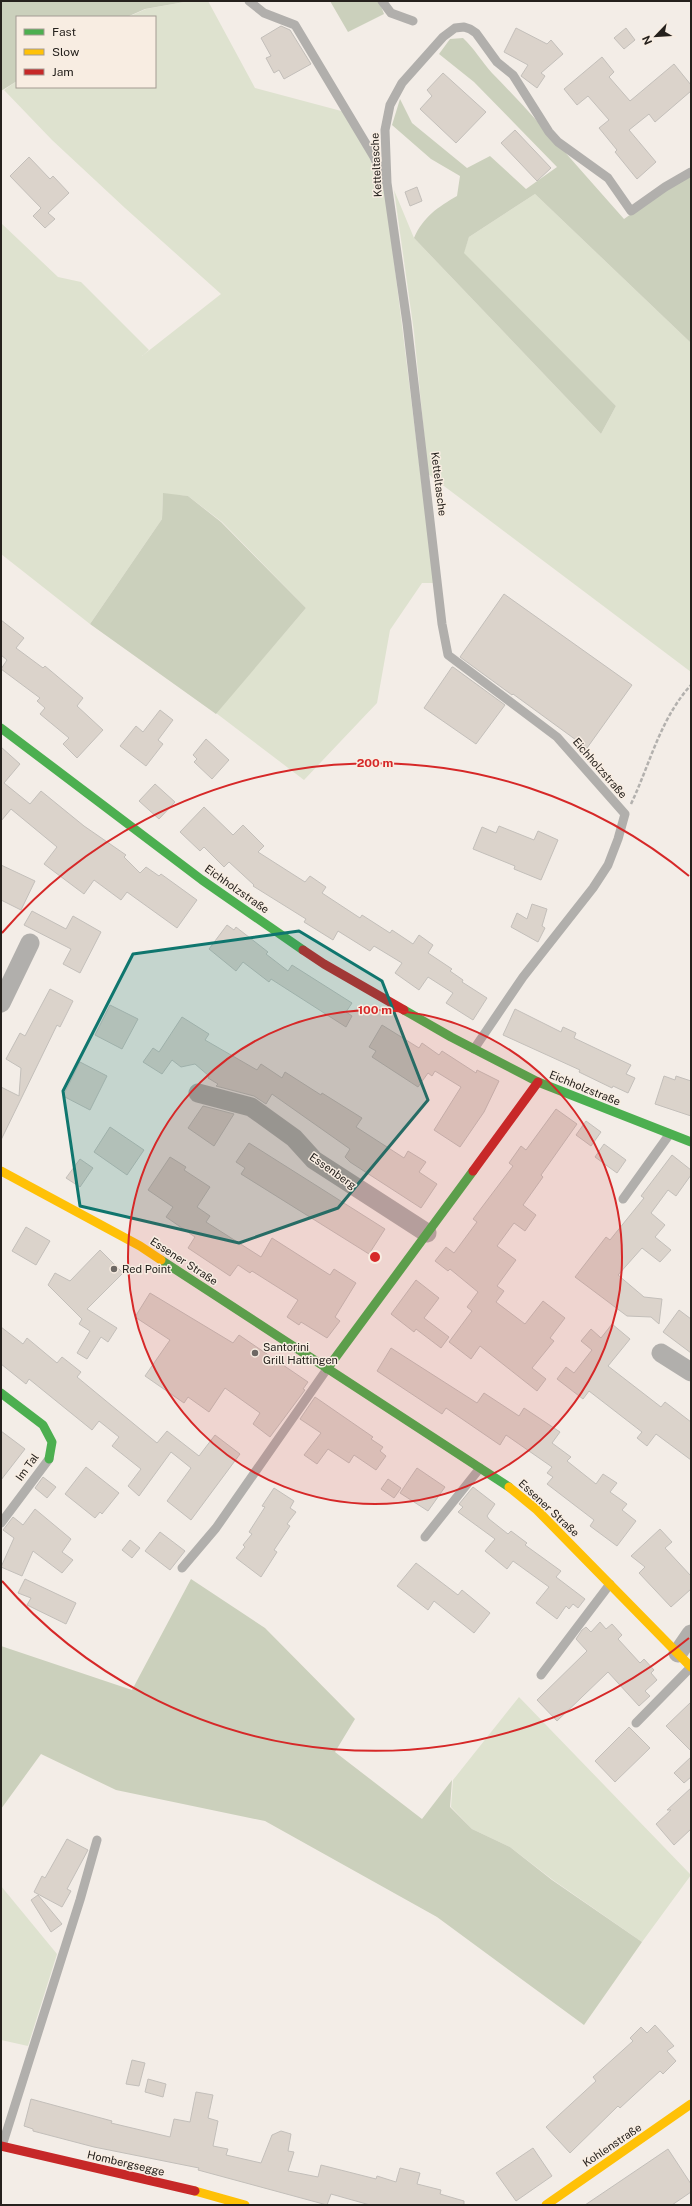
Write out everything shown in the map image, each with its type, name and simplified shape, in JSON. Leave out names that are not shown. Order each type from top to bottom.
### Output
[{"type":"street","name":"Eichholzstraße","points":[[1,728],[202,880],[324,964],[474,1049],[538,1082],[669,1135],[691,1142]]},
{"type":"street","points":[[1,1003],[30,943]]},
{"type":"street","points":[[327,1369],[538,1082]]},
{"type":"street","name":"Essenberg","points":[[198,1093],[251,1107],[294,1138],[314,1160],[427,1233]]},
{"type":"street","name":"Essener Straße","points":[[1,1171],[140,1246],[513,1489],[536,1510],[691,1667]]},
{"type":"street","points":[[661,1353],[691,1372]]},
{"type":"street","name":"Im Tal","points":[[1,1393],[44,1426],[52,1442],[49,1460]]},
{"type":"street","points":[[678,1653],[691,1634]]},
{"type":"street","name":"Kohlenstraße","points":[[546,2205],[691,2104]]},
{"type":"street","name":"Hombergsegge","points":[[1,2146],[176,2186],[245,2205]]},
{"type":"lane","points":[[249,1],[264,13],[295,25],[374,156],[387,183]]},
{"type":"lane","points":[[382,1],[391,13],[413,20]]},
{"type":"lane","name":"Ketteltasche","points":[[448,655],[442,624],[403,292],[387,183],[385,130],[390,105],[407,78],[443,37],[459,27],[464,27],[476,33],[497,62],[512,75],[549,132],[558,142],[608,178],[631,210],[664,187],[691,172]]},
{"type":"lane","name":"Eichholzstraße","points":[[448,655],[557,737],[625,814],[618,839],[608,865],[593,888],[523,977],[474,1049]]},
{"type":"lane","points":[[624,1199],[669,1135]]},
{"type":"lane","points":[[182,1568],[216,1528],[327,1369]]},
{"type":"lane","name":"Im Tal","points":[[1,1524],[49,1460]]},
{"type":"lane","points":[[425,1537],[480,1468]]},
{"type":"lane","points":[[541,1675],[610,1584]]},
{"type":"lane","points":[[636,1723],[691,1667]]},
{"type":"lane","points":[[1,2146],[97,1840]]},
{"type":"path","points":[[625,814],[642,780],[660,732],[674,708],[691,685]]},
{"type":"highlighted area","points":[[299,931],[382,981],[428,1100],[338,1208],[239,1243],[80,1206],[63,1091],[133,954]]},
{"type":"green space","points":[[1,1],[190,1],[145,9],[129,16],[16,16],[16,82],[1,91]]},
{"type":"green space","points":[[190,1],[208,1],[255,88],[345,112],[375,164],[385,189],[434,583],[422,583],[390,630],[377,703],[304,780],[216,713],[306,608],[222,522],[188,496],[163,494],[162,519],[90,624],[1,554],[1,223],[58,277],[81,282],[149,350],[142,356],[221,294],[52,140],[4,90],[16,82],[16,88],[156,88],[156,16],[130,16],[146,9]]},
{"type":"green space","points":[[330,1],[379,1],[384,14],[348,32]]},
{"type":"green space","points":[[463,38],[492,73],[624,219],[662,192],[691,176],[691,343],[535,194],[469,237],[464,253],[616,406],[601,434],[414,238],[422,224],[432,213],[457,196],[460,176],[431,159],[392,125],[400,99],[412,123],[467,168],[490,156],[526,189],[557,167],[474,82],[439,54],[450,39]]},
{"type":"green space","points":[[394,190],[414,238],[601,434],[616,406],[463,254],[469,237],[535,194],[691,343],[691,672],[428,474],[414,332]]},
{"type":"green space","points":[[163,493],[188,496],[221,522],[306,608],[216,714],[90,624],[162,519]]},
{"type":"green space","points":[[191,1579],[265,1628],[355,1719],[335,1752],[422,1819],[452,1780],[450,1807],[472,1829],[510,1847],[552,1880],[642,1942],[584,2025],[437,1917],[265,1821],[116,1790],[41,1754],[1,1809],[1,1646],[132,1690]]},
{"type":"green space","points":[[519,1697],[691,1875],[642,1942],[553,1880],[510,1847],[472,1829],[451,1807],[453,1780]]},
{"type":"green space","points":[[1,1886],[57,1954],[28,2046],[1,2040]]},
{"type":"building","points":[[281,26],[290,30],[311,64],[284,79],[279,70],[274,73],[266,58],[271,56],[261,38]]},
{"type":"building","points":[[516,28],[547,44],[551,40],[563,54],[541,73],[545,76],[537,88],[521,76],[528,65],[504,52]]},
{"type":"building","points":[[626,28],[635,40],[624,49],[614,38]]},
{"type":"building","points":[[602,57],[614,72],[609,77],[630,101],[674,64],[691,85],[691,91],[655,122],[649,114],[629,130],[656,162],[637,179],[615,152],[617,150],[599,128],[609,120],[588,96],[577,105],[564,89]]},
{"type":"building","points":[[443,73],[486,112],[456,143],[420,109],[432,96],[427,90]]},
{"type":"building","points":[[515,130],[551,168],[537,181],[501,143]]},
{"type":"building","points":[[29,157],[50,179],[53,176],[69,193],[48,213],[55,219],[45,228],[33,216],[41,208],[10,176]]},
{"type":"building","points":[[417,187],[422,201],[410,206],[405,192]]},
{"type":"building","points":[[504,594],[632,685],[587,748],[460,657]]},
{"type":"building","points":[[1,620],[24,638],[16,648],[43,668],[45,666],[83,698],[77,706],[103,730],[77,758],[63,744],[69,738],[40,714],[45,708],[37,701],[40,698],[1,669],[7,660],[1,655]]},
{"type":"building","points":[[452,667],[505,705],[476,744],[424,708]]},
{"type":"building","points":[[160,710],[173,720],[158,740],[163,744],[146,766],[120,746],[136,726],[143,732]]},
{"type":"building","points":[[206,739],[229,760],[212,779],[194,762],[197,759],[193,755]]},
{"type":"building","points":[[1,747],[20,764],[4,783],[30,804],[41,791],[84,826],[126,855],[124,857],[140,873],[146,867],[159,876],[161,874],[197,900],[177,928],[127,892],[121,900],[94,880],[84,894],[44,864],[57,847],[11,809],[1,821]]},
{"type":"building","points":[[155,784],[175,802],[159,819],[139,801]]},
{"type":"building","points":[[204,807],[233,835],[243,825],[264,846],[258,852],[305,882],[310,876],[326,887],[322,893],[360,918],[362,915],[390,933],[392,930],[413,944],[419,935],[433,945],[428,953],[452,969],[450,971],[463,980],[462,982],[487,998],[473,1020],[446,1003],[453,993],[428,977],[419,990],[395,973],[402,963],[374,946],[370,951],[338,931],[333,940],[304,922],[306,919],[253,886],[254,885],[229,862],[224,867],[204,847],[200,851],[180,832]]},
{"type":"building","points":[[499,826],[534,840],[538,831],[558,840],[541,880],[514,869],[515,866],[473,849],[482,827],[496,833]]},
{"type":"building","points":[[1,865],[35,881],[21,910],[1,900]]},
{"type":"building","points":[[532,904],[547,909],[542,926],[545,928],[538,942],[511,927],[517,913],[527,919]]},
{"type":"building","points":[[32,911],[66,929],[73,916],[101,932],[80,973],[63,964],[71,949],[24,925]]},
{"type":"building","points":[[227,925],[234,930],[236,927],[268,952],[266,954],[288,971],[292,965],[352,1003],[346,1012],[352,1016],[346,1027],[271,979],[269,982],[243,962],[236,971],[209,949]]},
{"type":"building","points":[[50,989],[73,1001],[60,1027],[57,1025],[1,1140],[1,1087],[19,1096],[21,1068],[6,1059],[20,1033],[25,1036]]},
{"type":"building","points":[[110,1005],[138,1019],[122,1049],[95,1035]]},
{"type":"building","points":[[515,1009],[561,1032],[563,1027],[576,1033],[574,1038],[631,1065],[626,1074],[635,1078],[628,1093],[613,1086],[612,1088],[579,1072],[580,1070],[503,1035]]},
{"type":"building","points":[[182,1017],[209,1034],[205,1040],[257,1070],[261,1064],[282,1078],[285,1072],[321,1095],[322,1093],[362,1118],[356,1127],[404,1158],[408,1151],[426,1162],[419,1172],[437,1184],[421,1208],[350,1162],[345,1157],[350,1149],[272,1094],[266,1104],[254,1096],[216,1086],[218,1084],[208,1078],[209,1076],[195,1064],[181,1067],[172,1060],[162,1074],[143,1062],[153,1048],[159,1052]]},
{"type":"building","points":[[382,1025],[419,1048],[422,1043],[439,1055],[442,1051],[476,1073],[477,1070],[499,1081],[484,1112],[460,1147],[434,1130],[461,1087],[435,1071],[432,1076],[428,1073],[418,1087],[372,1057],[376,1051],[369,1047]]},
{"type":"building","points":[[80,1062],[107,1076],[90,1110],[63,1096]]},
{"type":"building","points":[[664,1076],[675,1080],[676,1076],[691,1081],[691,1116],[655,1104]]},
{"type":"building","points":[[203,1106],[234,1114],[214,1146],[188,1128]]},
{"type":"building","points":[[556,1109],[577,1124],[541,1175],[543,1177],[523,1205],[536,1215],[525,1231],[514,1223],[497,1246],[516,1260],[497,1286],[504,1291],[496,1302],[525,1324],[543,1301],[565,1318],[550,1338],[554,1341],[532,1368],[546,1379],[537,1391],[480,1346],[471,1359],[449,1342],[472,1311],[467,1307],[478,1292],[450,1269],[448,1271],[435,1261],[446,1247],[454,1253],[477,1222],[473,1219],[513,1166],[509,1163],[521,1146],[526,1150]]},
{"type":"building","points":[[586,1121],[601,1132],[591,1146],[576,1135]]},
{"type":"building","points":[[110,1127],[144,1150],[127,1175],[94,1152]]},
{"type":"building","points":[[249,1143],[385,1229],[369,1254],[241,1174],[245,1168],[236,1162]]},
{"type":"building","points":[[604,1144],[626,1160],[617,1173],[595,1157]]},
{"type":"building","points":[[672,1155],[691,1170],[691,1175],[676,1196],[668,1190],[651,1213],[665,1225],[655,1237],[671,1250],[660,1262],[642,1248],[618,1275],[644,1297],[662,1299],[659,1324],[651,1317],[627,1316],[575,1277],[606,1237],[610,1240],[644,1198],[641,1196]]},
{"type":"building","points":[[170,1157],[186,1167],[184,1170],[210,1187],[197,1207],[210,1216],[206,1222],[261,1257],[272,1238],[330,1275],[334,1269],[356,1283],[335,1317],[340,1321],[327,1338],[301,1322],[299,1325],[287,1317],[298,1300],[252,1271],[250,1273],[238,1265],[230,1276],[188,1248],[195,1237],[166,1217],[173,1207],[148,1190]]},
{"type":"building","points":[[80,1159],[93,1168],[80,1187],[66,1178]]},
{"type":"building","points":[[26,1227],[50,1241],[36,1265],[12,1251]]},
{"type":"building","points":[[100,1250],[123,1273],[87,1309],[117,1328],[108,1342],[101,1337],[87,1359],[77,1353],[90,1331],[79,1324],[82,1319],[48,1285],[55,1273],[70,1281]]},
{"type":"building","points":[[416,1280],[439,1298],[424,1318],[449,1337],[441,1348],[416,1329],[414,1332],[391,1314]]},
{"type":"building","points":[[150,1293],[233,1343],[239,1335],[308,1382],[303,1389],[305,1390],[270,1437],[253,1424],[260,1413],[225,1388],[209,1412],[188,1397],[184,1403],[145,1376],[170,1340],[135,1317]]},
{"type":"building","points":[[679,1310],[691,1319],[691,1353],[663,1332]]},
{"type":"building","points":[[612,1324],[630,1339],[608,1366],[661,1407],[665,1402],[691,1422],[691,1460],[656,1434],[647,1446],[637,1438],[642,1432],[589,1391],[583,1399],[557,1379],[566,1367],[574,1373],[592,1350],[581,1341],[591,1329],[601,1338]]},
{"type":"building","points":[[1,1327],[23,1344],[27,1338],[57,1363],[62,1357],[81,1372],[77,1377],[157,1443],[167,1431],[199,1456],[215,1435],[240,1454],[191,1520],[167,1501],[191,1468],[171,1452],[139,1496],[128,1486],[141,1469],[112,1446],[119,1437],[99,1421],[92,1430],[29,1379],[26,1384],[1,1364]]},
{"type":"building","points":[[391,1348],[477,1403],[484,1393],[519,1416],[524,1408],[560,1432],[552,1443],[571,1457],[567,1461],[596,1484],[603,1474],[617,1483],[610,1492],[627,1504],[622,1510],[636,1521],[617,1546],[590,1526],[594,1520],[547,1484],[553,1477],[547,1473],[552,1467],[506,1435],[500,1445],[446,1408],[442,1414],[377,1371]]},
{"type":"building","points":[[315,1397],[373,1437],[371,1439],[383,1447],[380,1451],[386,1456],[376,1470],[354,1455],[349,1463],[328,1449],[317,1464],[304,1455],[321,1433],[300,1419]]},
{"type":"building","points":[[1,1431],[25,1449],[1,1480]]},
{"type":"building","points":[[86,1467],[119,1493],[102,1514],[100,1512],[95,1518],[65,1494]]},
{"type":"building","points":[[417,1468],[445,1487],[428,1511],[400,1493]]},
{"type":"building","points":[[43,1477],[56,1487],[47,1498],[35,1488]]},
{"type":"building","points":[[388,1479],[401,1488],[394,1498],[381,1489]]},
{"type":"building","points":[[473,1487],[495,1504],[487,1516],[489,1519],[508,1534],[511,1531],[527,1543],[525,1545],[561,1571],[556,1577],[585,1599],[578,1608],[573,1604],[569,1609],[566,1606],[557,1619],[536,1603],[549,1587],[513,1561],[507,1569],[485,1551],[495,1539],[458,1512],[463,1507],[459,1504]]},
{"type":"building","points":[[274,1488],[294,1501],[290,1508],[296,1512],[287,1524],[290,1526],[274,1550],[277,1552],[261,1577],[236,1558],[245,1547],[243,1545],[252,1534],[249,1532],[265,1507],[262,1506]]},
{"type":"building","points":[[35,1509],[71,1539],[62,1552],[73,1560],[62,1573],[33,1551],[22,1576],[1,1567],[14,1538],[3,1530],[13,1517],[23,1525]]},
{"type":"building","points":[[660,1529],[672,1542],[665,1548],[691,1576],[691,1589],[671,1607],[639,1573],[645,1567],[631,1556]]},
{"type":"building","points":[[160,1532],[185,1551],[170,1570],[145,1551]]},
{"type":"building","points":[[130,1540],[140,1548],[132,1558],[122,1550]]},
{"type":"building","points":[[416,1563],[458,1595],[462,1590],[490,1613],[474,1633],[434,1601],[428,1610],[397,1586]]},
{"type":"building","points":[[25,1579],[76,1603],[66,1624],[27,1605],[31,1598],[18,1593]]},
{"type":"building","points":[[600,1622],[606,1629],[612,1624],[622,1635],[618,1639],[640,1663],[644,1659],[654,1670],[651,1673],[657,1680],[645,1691],[650,1696],[639,1706],[608,1672],[557,1721],[537,1700],[587,1651],[576,1639],[582,1630],[586,1627],[591,1632]]},
{"type":"building","points":[[691,1702],[691,1751],[666,1726]]},
{"type":"building","points":[[629,1727],[650,1748],[615,1782],[595,1761]]},
{"type":"building","points":[[691,1757],[691,1777],[684,1783],[674,1773]]},
{"type":"building","points":[[691,1788],[691,1829],[674,1845],[656,1824],[671,1810],[667,1810]]},
{"type":"building","points":[[67,1839],[88,1850],[67,1889],[71,1891],[62,1907],[34,1892],[42,1876],[45,1878]]},
{"type":"building","points":[[38,1895],[62,1924],[51,1932],[31,1900]]},
{"type":"building","points":[[655,2025],[674,2046],[667,2051],[676,2061],[663,2074],[660,2071],[620,2108],[618,2106],[570,2153],[546,2127],[596,2081],[593,2077],[633,2041],[630,2038],[641,2027],[647,2033]]},
{"type":"building","points":[[132,2060],[145,2063],[139,2086],[126,2084]]},
{"type":"building","points":[[148,2079],[166,2084],[163,2097],[145,2092]]},
{"type":"building","points":[[196,2092],[213,2095],[208,2118],[218,2121],[213,2146],[228,2149],[226,2155],[261,2163],[272,2135],[281,2131],[291,2134],[288,2151],[294,2152],[288,2171],[318,2177],[321,2165],[376,2179],[377,2176],[396,2182],[400,2168],[420,2173],[417,2184],[441,2190],[440,2194],[464,2201],[464,2205],[370,2205],[331,2194],[327,2205],[198,2170],[199,2168],[94,2147],[33,2131],[33,2129],[24,2126],[31,2099],[112,2121],[111,2123],[170,2137],[174,2119],[190,2122]]},
{"type":"building","points":[[533,2148],[552,2176],[516,2201],[496,2173]]},
{"type":"building","points":[[668,2149],[691,2184],[691,2192],[672,2205],[585,2205]]},
{"type":"traffic: fast","points":[[1,728],[202,880],[303,950]]},
{"type":"traffic: fast","points":[[404,1010],[451,1037],[538,1082],[691,1142]]},
{"type":"traffic: fast","points":[[327,1369],[473,1171]]},
{"type":"traffic: fast","points":[[161,1260],[509,1487]]},
{"type":"traffic: fast","points":[[1,1393],[43,1425],[52,1442],[49,1459]]},
{"type":"traffic: slow","points":[[1,1171],[140,1246],[161,1260]]},
{"type":"traffic: slow","points":[[509,1487],[537,1510],[691,1667]]},
{"type":"traffic: slow","points":[[546,2205],[691,2104]]},
{"type":"traffic: slow","points":[[195,2191],[245,2205]]},
{"type":"traffic: jam","points":[[303,950],[324,964],[404,1010]]},
{"type":"traffic: jam","points":[[473,1171],[538,1082]]},
{"type":"traffic: jam","points":[[1,2146],[195,2191]]},
{"type":"place","name":"Red Point","points":[[114,1269]]},
{"type":"place","name":"Santorini Grill Hattingen","points":[[255,1353]]}]
